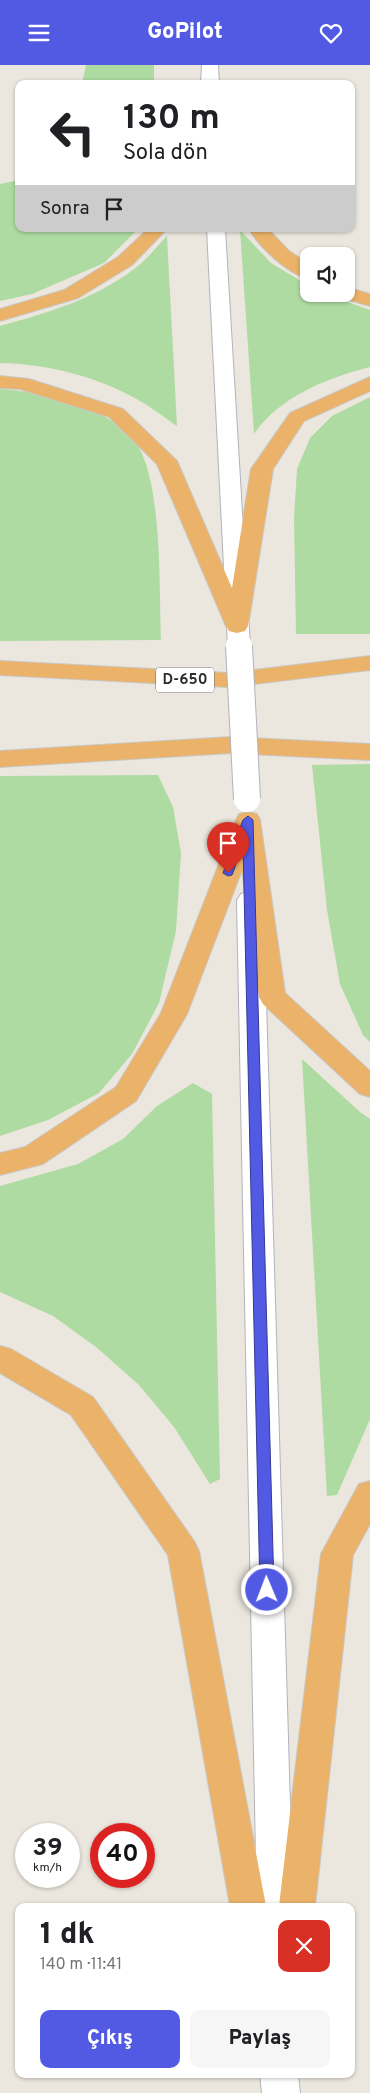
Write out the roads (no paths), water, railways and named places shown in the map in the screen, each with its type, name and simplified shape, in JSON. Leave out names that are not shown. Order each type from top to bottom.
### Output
[{"type":"highway","points":[[0,315],[71,293],[125,261],[155,232]]},
{"type":"highway","points":[[261,232],[282,255],[300,267]]},
{"type":"highway","points":[[355,296],[370,300]]},
{"type":"highway","points":[[0,382],[22,383],[116,413],[166,461],[238,636]]},
{"type":"highway","points":[[238,636],[262,469],[297,417],[370,383]]},
{"type":"highway","points":[[0,667],[228,680],[370,663]]},
{"type":"highway","name":"D-650","points":[[0,682],[370,679]]},
{"type":"highway","points":[[0,746],[370,744]]},
{"type":"highway","points":[[0,759],[231,745],[370,752]]},
{"type":"highway","points":[[247,809],[272,997],[370,1087]]},
{"type":"highway","points":[[0,1163],[33,1156],[126,1094],[174,1014],[247,809]]},
{"type":"highway","points":[[0,1358],[82,1407],[183,1551],[247,1903]]},
{"type":"highway","points":[[297,1903],[337,1554],[370,1494]]},
{"type":"street","points":[[210,65],[210,80]]},
{"type":"street","points":[[216,232],[247,809],[275,1903]]},
{"type":"street","points":[[279,2078],[281,2093]]}]
